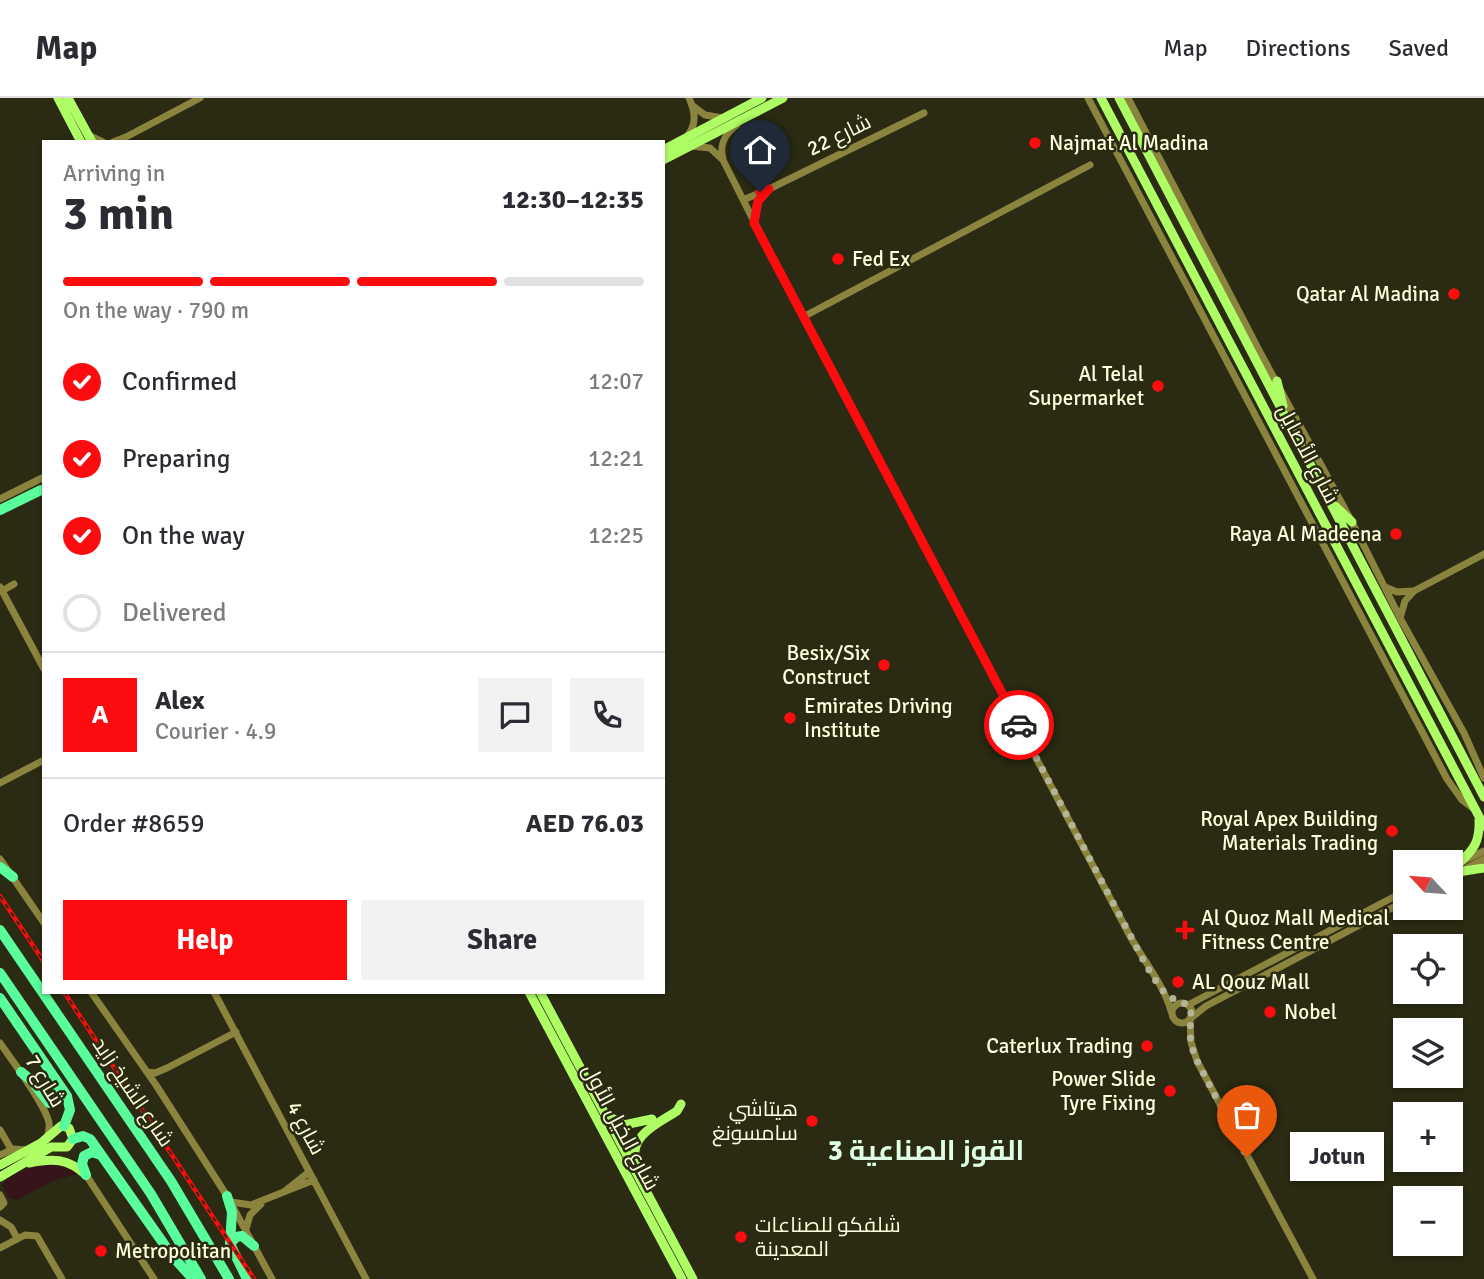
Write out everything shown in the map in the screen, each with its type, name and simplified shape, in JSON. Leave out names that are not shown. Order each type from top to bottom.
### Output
[{"type":"highway","points":[[0,513],[42,489]]},
{"type":"highway","points":[[0,867],[13,877]]},
{"type":"highway","name":"شارع الشيخ زايد","points":[[0,930],[42,992]]},
{"type":"highway","name":"شارع الشيخ زايد","points":[[0,973],[151,1194],[201,1279]]},
{"type":"highway","name":"شارع الشيخ زايد","points":[[44,994],[171,1181],[229,1279]]},
{"type":"highway","points":[[0,999],[69,1101],[70,1110],[64,1126]]},
{"type":"highway","points":[[21,1072],[32,1080],[45,1100],[51,1103],[58,1100],[60,1095],[52,1077]]},
{"type":"highway","points":[[73,1139],[80,1136],[88,1138],[173,1256],[193,1279]]},
{"type":"highway","points":[[86,1175],[82,1164],[84,1156],[93,1152],[101,1155]]},
{"type":"highway","points":[[228,1199],[232,1212],[230,1244],[247,1279]]},
{"type":"highway","points":[[230,1244],[236,1237],[242,1236],[254,1247]]},
{"type":"main road","points":[[58,98],[87,139]]},
{"type":"main road","points":[[68,98],[87,139]]},
{"type":"main road","points":[[665,159],[723,118],[762,98]]},
{"type":"main road","points":[[665,149],[749,116],[783,98]]},
{"type":"main road","name":"شارع الأصايل","points":[[1101,98],[1484,826]]},
{"type":"main road","name":"شارع الأصايل","points":[[1119,98],[1484,797]]},
{"type":"main road","points":[[1277,382],[1284,414]]},
{"type":"main road","points":[[1329,501],[1352,522]]},
{"type":"main road","points":[[1463,860],[1478,841],[1479,814]]},
{"type":"main road","points":[[1463,869],[1484,868]]},
{"type":"main road","name":"شارع الخيل الأول","points":[[530,994],[682,1279]]},
{"type":"main road","name":"شارع الخيل الأول","points":[[541,994],[693,1279]]},
{"type":"main road","points":[[639,1177],[633,1154],[638,1138],[677,1111],[681,1104]]},
{"type":"main road","points":[[604,1113],[624,1125],[652,1119]]},
{"type":"main road","points":[[0,1164],[46,1139],[57,1129],[64,1126],[72,1130],[73,1139],[67,1147],[51,1147],[0,1177]]},
{"type":"main road","points":[[24,1164],[48,1159],[60,1160],[86,1175]]},
{"type":"street","points":[[123,139],[200,98]]},
{"type":"street","points":[[1088,98],[1447,779],[1462,800],[1479,814]]},
{"type":"street","points":[[1128,98],[1400,618],[1464,733],[1484,778]]},
{"type":"street","points":[[690,102],[705,115],[723,118]]},
{"type":"street","points":[[690,102],[695,121],[688,142],[710,148],[723,160]]},
{"type":"street","name":"شارع 22","points":[[744,202],[924,113]]},
{"type":"street","points":[[749,116],[725,137],[721,150],[723,160],[1130,936],[1164,991],[1175,1021],[1191,1042]]},
{"type":"street","points":[[803,317],[1090,165]]},
{"type":"street","points":[[736,185],[761,194],[754,223]]},
{"type":"street","points":[[0,499],[42,478]]},
{"type":"street","points":[[1384,587],[1401,592],[1414,591],[1484,554]]},
{"type":"street","points":[[14,584],[1,589],[42,666]]},
{"type":"street","points":[[1400,618],[1403,605],[1414,591]]},
{"type":"street","points":[[0,783],[42,761]]},
{"type":"street","points":[[1463,864],[1484,851]]},
{"type":"street","points":[[0,859],[42,920]]},
{"type":"street","points":[[1463,867],[1484,859]]},
{"type":"street","points":[[1171,1011],[1174,1006],[1185,1004],[1393,897]]},
{"type":"street","points":[[1175,1021],[1184,1023],[1211,1003],[1393,907]]},
{"type":"street","points":[[1307,953],[1333,936],[1336,927]]},
{"type":"street","points":[[1164,991],[1185,1004],[1192,1012],[1191,1042],[1199,1066],[1313,1279]]},
{"type":"street","points":[[92,994],[156,1085],[228,1199],[272,1279]]},
{"type":"street","name":"شارع 4","points":[[216,994],[366,1279]]},
{"type":"street","points":[[156,1085],[159,1075],[167,1069],[236,1032]]},
{"type":"street","name":"شارع 7","points":[[0,1043],[21,1072],[49,1120],[46,1139]]},
{"type":"street","points":[[147,1072],[155,1073],[167,1069]]},
{"type":"street","points":[[0,1130],[11,1149]]},
{"type":"street","points":[[0,1155],[11,1149],[27,1150]]},
{"type":"street","points":[[228,1199],[248,1206],[265,1201],[285,1191],[310,1172]]},
{"type":"street","points":[[86,1175],[154,1279]]},
{"type":"street","points":[[285,1191],[314,1180]]},
{"type":"street","points":[[0,1195],[4,1203],[0,1207]]},
{"type":"street","points":[[246,1230],[252,1212],[265,1201]]},
{"type":"street","points":[[3,1222],[12,1228],[15,1240]]},
{"type":"street","points":[[0,1248],[31,1234],[40,1238],[62,1279]]},
{"type":"shaded area","points":[[58,1162],[77,1174],[53,1181],[17,1200],[9,1198],[2,1185],[7,1179],[28,1168]]},
{"type":"railway","points":[[0,896],[42,959]]},
{"type":"railway","points":[[65,994],[254,1279]]},
{"type":"way so far","points":[[1019,725],[1147,967],[1164,991],[1191,1009],[1190,1036],[1194,1055],[1247,1157]]},
{"type":"place","name":"Najmat Al Madina","points":[[1035,143]]},
{"type":"place","name":"Fed Ex","points":[[838,259]]},
{"type":"place","name":"Qatar Al Madina","points":[[1454,294]]},
{"type":"place","name":"Al Telal Supermarket","points":[[1158,386]]},
{"type":"place","name":"Raya Al Madeena","points":[[1396,534]]},
{"type":"place","name":"Besix/Six Construct","points":[[884,665]]},
{"type":"place","name":"Emirates Driving Institute","points":[[790,718]]},
{"type":"place","name":"Royal Apex Building Materials Trading","points":[[1392,831]]},
{"type":"place","name":"Al Quoz Mall Medical Fitness Centre","points":[[1185,930]]},
{"type":"place","name":"AL Qouz Mall","points":[[1178,982]]},
{"type":"place","name":"Nobel","points":[[1270,1012]]},
{"type":"place","name":"Caterlux Trading","points":[[1147,1046]]},
{"type":"place","name":"Power Slide Tyre Fixing","points":[[1170,1091]]},
{"type":"place","name":"هيتاشي سامسونغ","points":[[812,1121]]},
{"type":"place","name":"Jotun","points":[[1247,1157]]},
{"type":"place","name":"شلفكو للصناعات المعدينة","points":[[741,1237]]},
{"type":"place","name":"Metropolitan","points":[[101,1251]]},
{"type":"district","name":"القوز الصناعية 3","points":[[926,1151]]},
{"type":"route","points":[[760,192],[769,189],[758,201],[754,223],[1019,725]]}]
